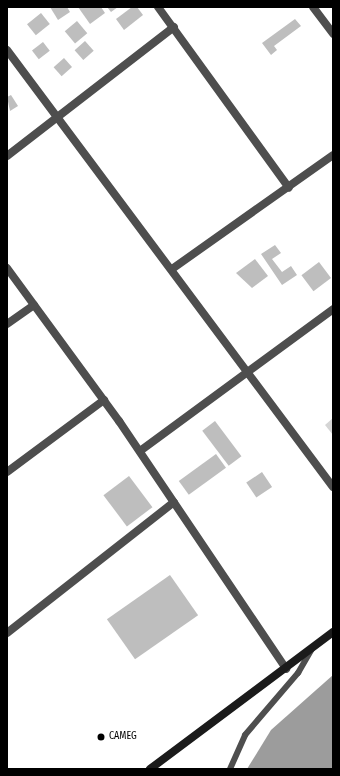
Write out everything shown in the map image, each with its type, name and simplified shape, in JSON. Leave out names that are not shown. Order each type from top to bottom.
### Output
[{"type":"street","points":[[158,7],[174,27],[289,188]]},
{"type":"street","points":[[313,7],[333,34]]},
{"type":"street","points":[[7,156],[174,27]]},
{"type":"street","points":[[7,50],[172,269],[333,487]]},
{"type":"street","points":[[172,269],[289,188],[333,155]]},
{"type":"street","points":[[7,268],[140,451],[286,669]]},
{"type":"street","points":[[7,324],[34,305]]},
{"type":"street","points":[[140,451],[333,309]]},
{"type":"street","points":[[7,472],[104,400]]},
{"type":"street","points":[[7,634],[174,502]]},
{"type":"street","points":[[150,769],[286,669],[333,632]]},
{"type":"lane","points":[[230,769],[245,735],[298,674],[312,649]]},
{"type":"shaded area","points":[[333,418],[333,435],[325,425]]},
{"type":"shaded area","points":[[333,675],[333,769],[247,769],[271,730]]},
{"type":"building","points":[[50,7],[67,7],[70,12],[58,20]]},
{"type":"building","points":[[78,7],[101,7],[105,13],[90,24]]},
{"type":"building","points":[[107,7],[118,7],[111,12]]},
{"type":"building","points":[[132,7],[137,7],[143,15],[124,30],[116,19]]},
{"type":"building","points":[[41,13],[50,24],[36,35],[27,24]]},
{"type":"building","points":[[295,19],[301,26],[274,46],[277,50],[271,55],[262,43]]},
{"type":"building","points":[[77,21],[87,33],[75,44],[65,31]]},
{"type":"building","points":[[85,41],[94,51],[83,60],[75,50]]},
{"type":"building","points":[[43,42],[50,51],[39,59],[32,51]]},
{"type":"building","points":[[64,58],[72,67],[62,76],[54,67]]},
{"type":"building","points":[[11,95],[18,106],[10,111],[7,97]]},
{"type":"building","points":[[275,245],[281,253],[272,259],[282,272],[291,266],[297,275],[282,285],[261,254]]},
{"type":"building","points":[[255,259],[268,276],[252,288],[236,273]]},
{"type":"building","points":[[319,262],[331,278],[313,291],[301,275]]},
{"type":"building","points":[[215,421],[241,456],[229,466],[202,431]]},
{"type":"building","points":[[216,454],[226,468],[189,495],[179,481]]},
{"type":"building","points":[[262,472],[272,487],[256,498],[246,483]]},
{"type":"building","points":[[129,476],[152,507],[127,526],[103,495]]},
{"type":"building","points":[[170,575],[198,615],[135,659],[107,619]]},
{"type":"place","name":"CAMEG","points":[[101,737]]}]
